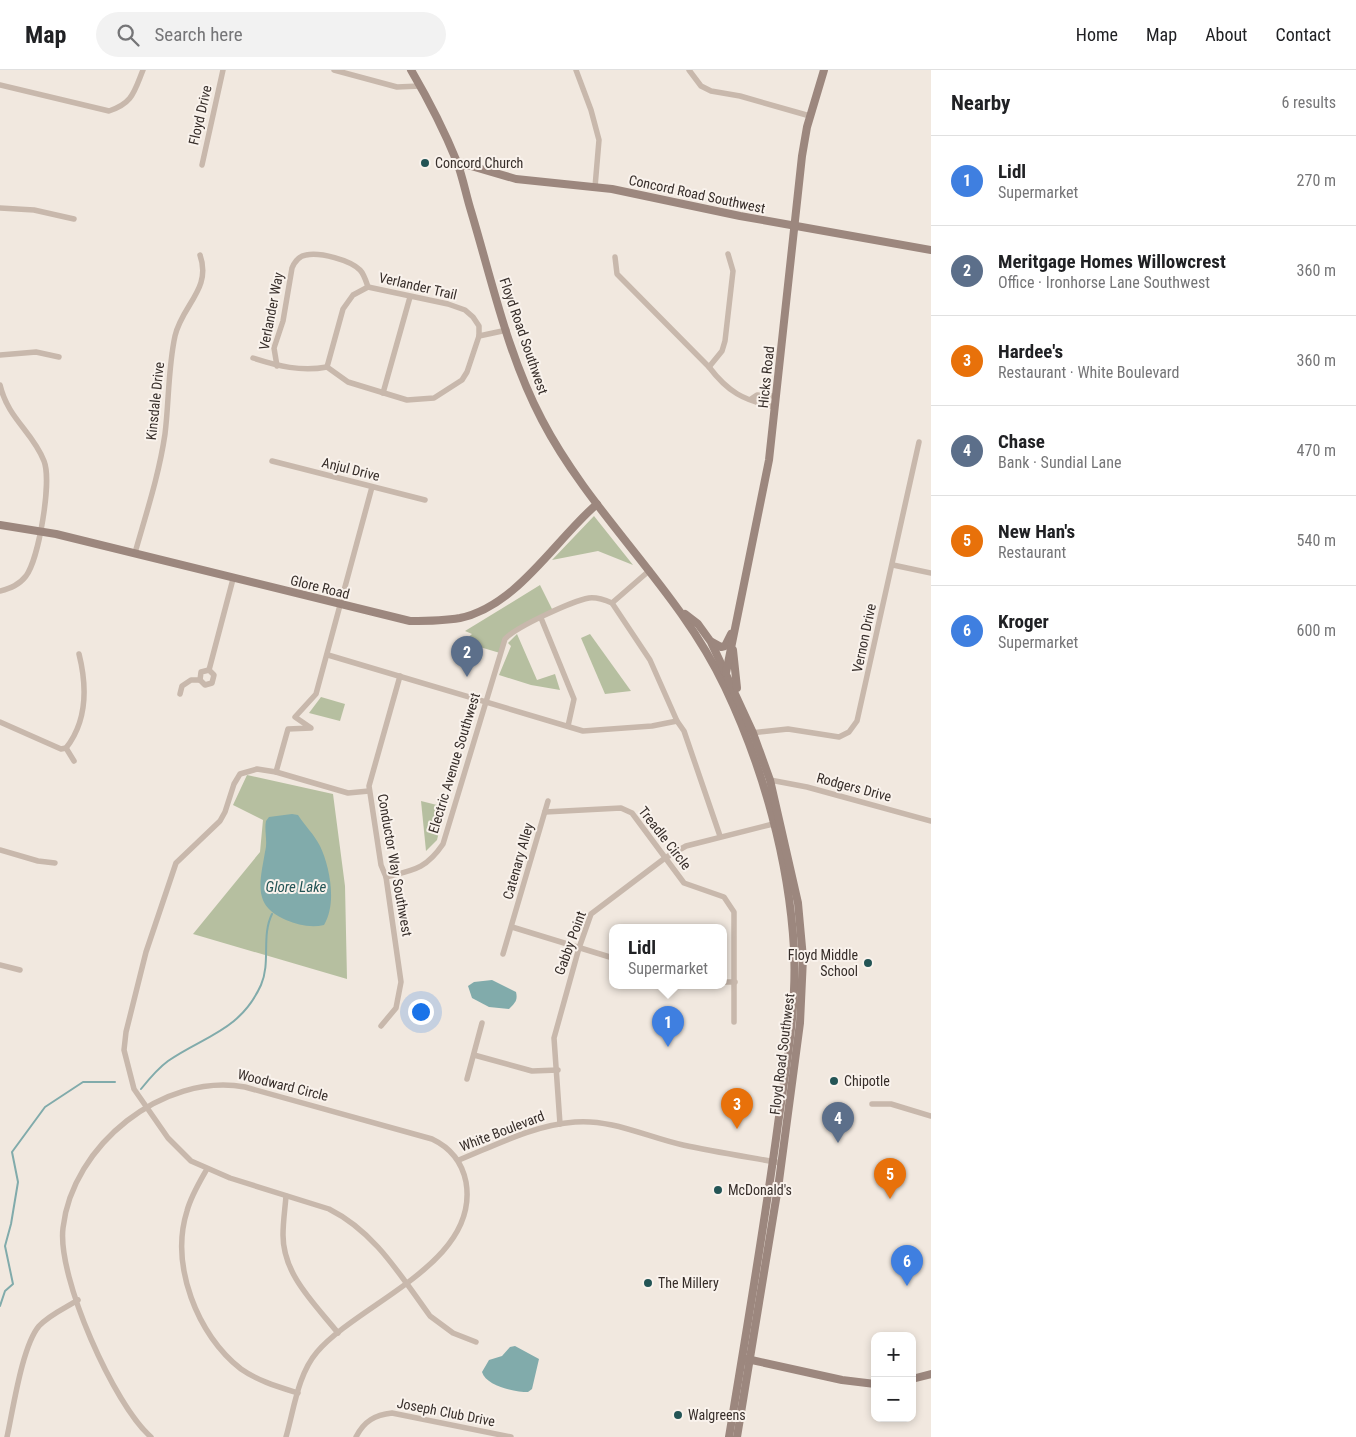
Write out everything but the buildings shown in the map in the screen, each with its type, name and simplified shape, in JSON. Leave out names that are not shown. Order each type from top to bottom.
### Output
[{"type":"main road","name":"Floyd Road Southwest","points":[[411,70],[458,166],[520,371],[543,422],[597,504],[680,609],[724,685],[745,735],[760,778],[773,824],[791,918],[795,974],[777,1162]]},
{"type":"main road","name":"Hicks Road","points":[[724,685],[765,481],[802,156],[810,116],[824,70]]},
{"type":"main road","name":"Concord Road Southwest","points":[[458,166],[471,166],[516,179],[595,187],[794,226],[931,250]]},
{"type":"main road","name":"Glore Road","points":[[0,525],[135,553],[410,621],[440,621],[462,618],[483,609],[525,579],[597,504]]},
{"type":"main road","name":"Floyd Road Southwest","points":[[680,609],[698,624],[711,642],[753,732],[770,780],[793,875],[803,958],[800,1023],[746,1358],[737,1437]]},
{"type":"main road","points":[[711,642],[720,647],[725,646],[737,620]]},
{"type":"main road","points":[[733,645],[734,675],[742,707]]},
{"type":"main road","name":"Floyd Road Southwest","points":[[729,1437],[746,1358]]},
{"type":"main road","points":[[746,1358],[842,1380],[871,1384]]},
{"type":"main road","points":[[916,1377],[931,1374]]},
{"type":"street","points":[[0,85],[109,111],[122,107],[132,98],[143,70]]},
{"type":"street","name":"Floyd Drive","points":[[202,165],[223,70]]},
{"type":"street","points":[[334,70],[397,87],[420,86]]},
{"type":"street","points":[[576,70],[591,110],[599,140],[595,187]]},
{"type":"street","points":[[689,70],[701,86],[711,91],[740,96],[810,116]]},
{"type":"street","points":[[0,208],[34,210],[74,219]]},
{"type":"street","name":"Verlander Way","points":[[277,366],[274,348],[283,321],[292,268],[296,261],[304,255],[317,254],[353,264],[362,271],[368,288]]},
{"type":"street","points":[[708,367],[722,351],[725,341],[733,271],[728,254]]},
{"type":"street","name":"Kinsdale Drive","points":[[135,553],[163,445],[175,335],[203,280],[204,266],[200,255]]},
{"type":"street","points":[[615,257],[617,274],[730,391],[738,396],[751,399],[756,403],[774,407]]},
{"type":"street","name":"Verlander Trail","points":[[327,367],[343,309],[353,295],[368,288],[448,304],[465,310],[479,326],[479,336]]},
{"type":"street","points":[[383,393],[410,297]]},
{"type":"street","points":[[253,358],[277,366],[301,370],[327,367],[348,382],[407,400],[434,398],[462,380],[479,336],[507,330]]},
{"type":"street","points":[[0,355],[36,352],[59,357]]},
{"type":"street","points":[[0,385],[13,416],[41,454],[46,467],[47,487],[36,557],[28,574],[16,585],[0,591]]},
{"type":"street","points":[[751,399],[757,395],[775,396]]},
{"type":"street","name":"Vernon Drive","points":[[745,735],[753,732],[788,728],[839,737],[849,732],[857,721],[919,442]]},
{"type":"street","name":"Anjul Drive","points":[[272,462],[425,500]]},
{"type":"street","points":[[276,772],[288,729],[311,728],[295,717],[316,694],[372,487]]},
{"type":"street","points":[[893,565],[931,573]]},
{"type":"street","points":[[650,570],[612,603],[652,664],[677,721],[684,731],[720,836]]},
{"type":"street","points":[[208,670],[234,579]]},
{"type":"street","name":"Electric Avenue Southwest","points":[[386,877],[418,869],[433,860],[443,844],[505,639],[517,628],[574,603],[590,598],[612,603]]},
{"type":"street","points":[[541,618],[574,698],[568,726]]},
{"type":"street","points":[[66,748],[79,724],[85,702],[85,683],[79,654]]},
{"type":"street","points":[[328,655],[583,731],[652,726],[677,721]]},
{"type":"street","points":[[200,680],[201,672],[208,670]]},
{"type":"street","points":[[200,680],[205,685],[212,683],[214,675],[208,670]]},
{"type":"street","name":"Conductor Way Southwest","points":[[380,1026],[396,1008],[401,982],[386,877],[381,865],[369,791],[371,775],[400,676]]},
{"type":"street","points":[[180,694],[186,683],[200,680]]},
{"type":"street","points":[[0,722],[61,749],[66,748]]},
{"type":"street","points":[[66,748],[74,761]]},
{"type":"street","points":[[369,791],[348,793],[276,772],[257,770],[240,774],[234,784],[220,821],[176,862],[146,952],[126,1032],[124,1050],[127,1070],[134,1089],[147,1108],[180,1152],[191,1161],[207,1169],[329,1209],[365,1232],[381,1248],[430,1316],[440,1325],[476,1342]]},
{"type":"street","name":"Rodgers Drive","points":[[770,780],[807,787],[838,798],[931,821]]},
{"type":"street","name":"Catenary Alley","points":[[512,927],[548,801]]},
{"type":"street","name":"Treadle Circle","points":[[545,812],[621,808],[632,813],[684,883],[724,897],[734,912],[734,1022]]},
{"type":"street","name":"Gabby Point","points":[[560,1124],[558,1070],[554,1038],[579,948],[591,914],[665,858],[686,846],[773,824]]},
{"type":"street","points":[[0,850],[38,861],[55,863]]},
{"type":"street","points":[[502,954],[512,927],[609,957]]},
{"type":"street","points":[[0,965],[20,970]]},
{"type":"street","points":[[727,982],[735,982]]},
{"type":"street","points":[[467,1079],[482,1023]]},
{"type":"street","points":[[474,1055],[532,1071],[558,1070]]},
{"type":"street","name":"Woodward Circle","points":[[151,1437],[138,1426],[124,1407],[95,1345],[69,1280],[63,1249],[63,1228],[68,1204],[94,1154],[126,1120],[171,1095],[198,1086],[228,1084],[432,1140],[440,1144],[459,1160]]},
{"type":"street","points":[[872,1104],[891,1104],[931,1116]]},
{"type":"street","name":"White Boulevard","points":[[286,1437],[298,1393],[309,1363],[317,1352],[338,1333],[406,1283],[444,1250],[463,1218],[467,1188],[459,1160],[521,1135],[560,1124],[592,1122],[619,1127],[683,1145],[777,1162]]},
{"type":"street","points":[[207,1169],[186,1212],[183,1234],[182,1253],[197,1313],[211,1338],[242,1370],[276,1386],[298,1393]]},
{"type":"street","points":[[286,1196],[283,1236],[286,1260],[293,1277],[338,1333]]},
{"type":"street","points":[[6,1437],[20,1377],[39,1326],[78,1300]]},
{"type":"street","name":"Joseph Club Drive","points":[[356,1437],[367,1422],[374,1417],[392,1413],[511,1437]]},
{"type":"green space","points":[[594,516],[633,565],[598,551],[552,560]]},
{"type":"green space","points":[[540,585],[553,611],[514,632],[503,645],[500,653],[463,642],[472,634],[465,631]]},
{"type":"green space","points":[[517,634],[537,680],[555,674],[560,690],[531,685],[499,675],[511,646],[508,643]]},
{"type":"green space","points":[[590,634],[631,691],[605,694],[581,638]]},
{"type":"green space","points":[[321,697],[345,704],[340,721],[309,713]]},
{"type":"green space","points":[[247,775],[333,794],[345,886],[347,979],[193,934],[260,852],[263,820],[233,805]]},
{"type":"green space","points":[[421,801],[445,807],[437,840],[426,851]]},
{"type":"water","name":"Glore Lake","points":[[298,815],[315,838],[327,864],[331,896],[328,916],[324,925],[305,926],[286,920],[268,908],[263,900],[260,883],[266,848],[266,821],[269,817]]},
{"type":"water","points":[[492,980],[516,992],[516,1001],[509,1009],[489,1007],[472,998],[468,986],[474,982]]},
{"type":"water","points":[[515,1346],[539,1359],[532,1389],[528,1392],[516,1391],[495,1384],[489,1381],[482,1372],[489,1360],[502,1356],[510,1347]]},
{"type":"waterway","points":[[141,1089],[164,1064],[181,1052],[220,1031],[243,1013],[261,985],[264,976],[267,931],[272,914]]},
{"type":"waterway","points":[[0,1306],[5,1291],[13,1284],[5,1246],[11,1224],[18,1182],[12,1152],[45,1107],[83,1082],[115,1082]]},
{"type":"place","name":"Concord Church","points":[[425,163]]},
{"type":"place","name":"Meritgage Homes Willowcrest","points":[[467,677]]},
{"type":"place","name":"Floyd Middle School","points":[[868,963]]},
{"type":"place","name":"Lidl","points":[[668,1047]]},
{"type":"place","name":"Chipotle","points":[[834,1081]]},
{"type":"place","name":"Hardee's","points":[[737,1129]]},
{"type":"place","name":"Chase","points":[[838,1143]]},
{"type":"place","name":"McDonald's","points":[[718,1190]]},
{"type":"place","name":"New Han's","points":[[890,1199]]},
{"type":"place","name":"The Millery","points":[[648,1283]]},
{"type":"place","name":"Kroger","points":[[907,1286]]},
{"type":"place","name":"Walgreens","points":[[678,1415]]}]
